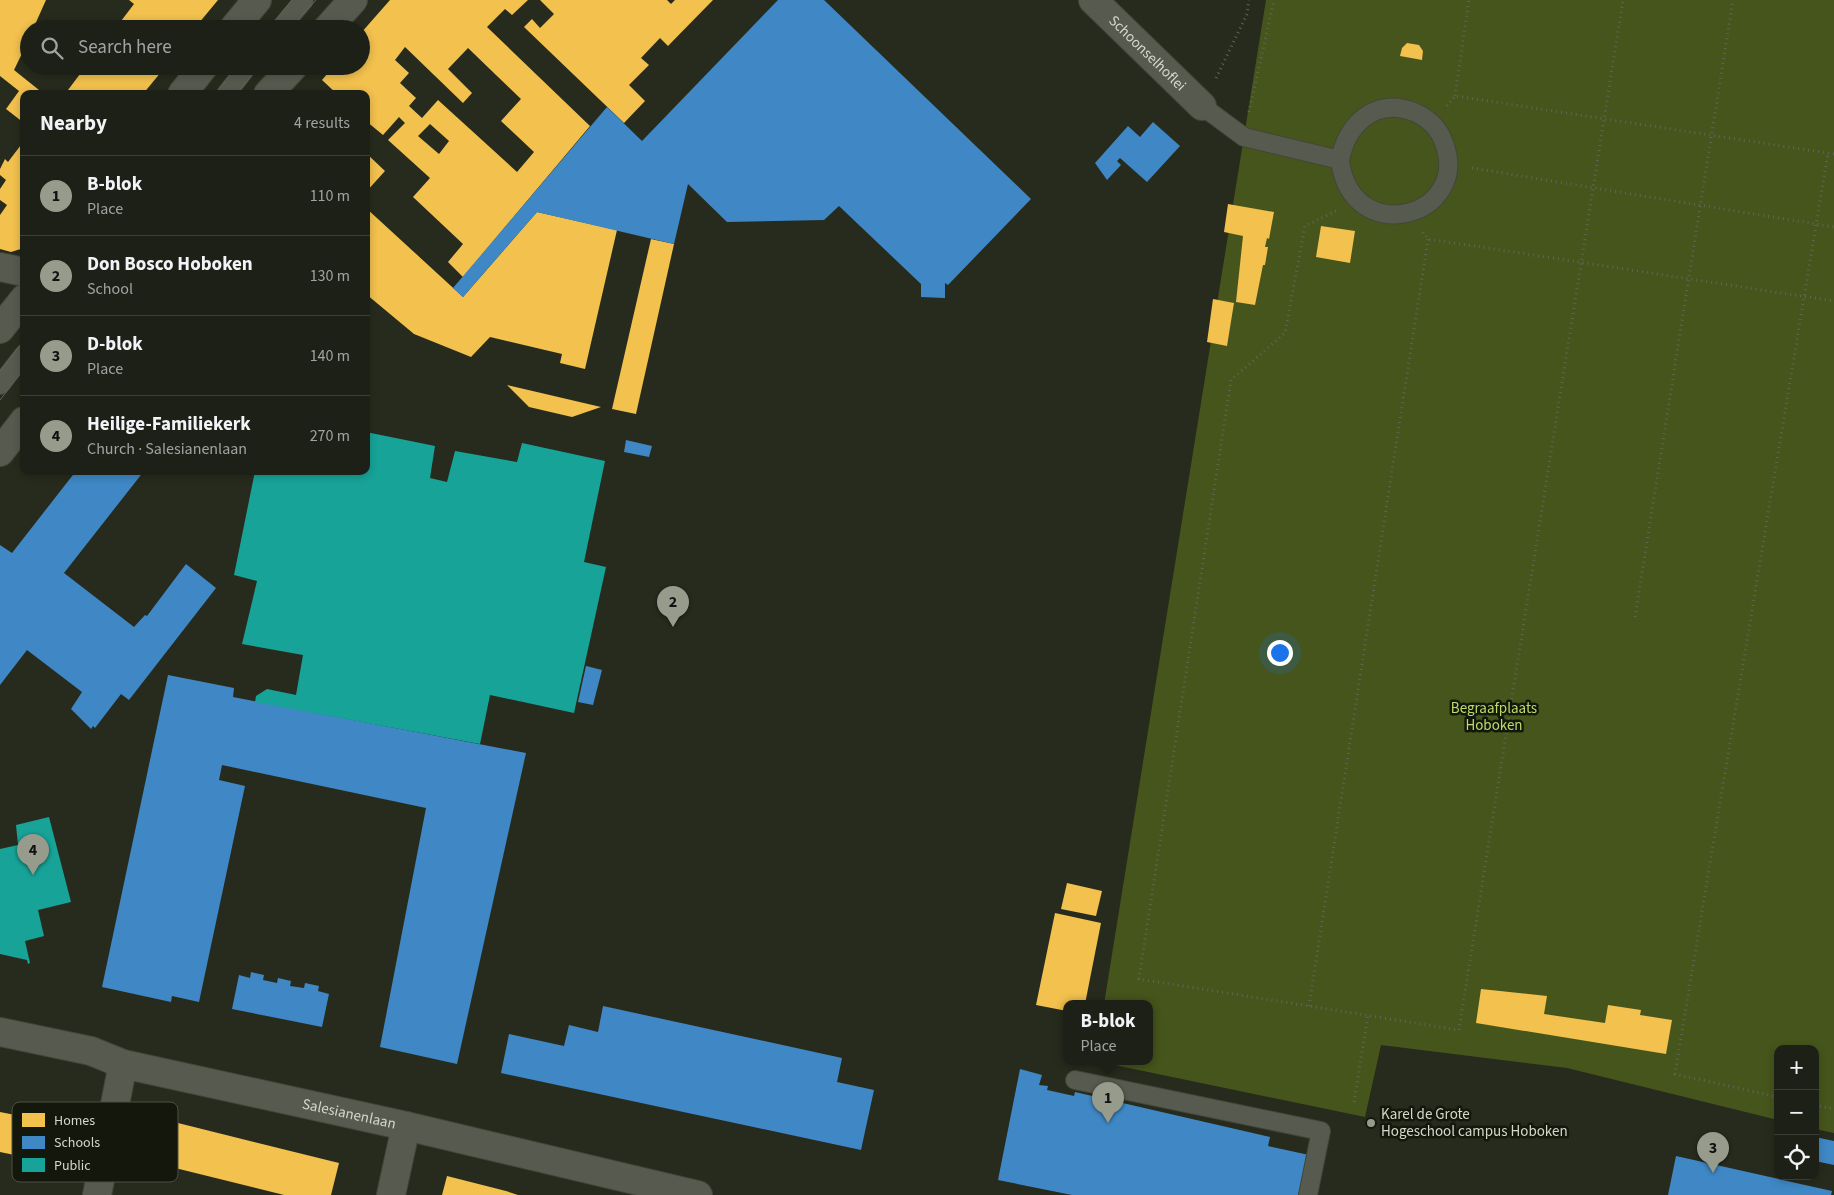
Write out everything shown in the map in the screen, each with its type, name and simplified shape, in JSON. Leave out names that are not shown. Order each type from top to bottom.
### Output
[{"type":"street","points":[[240,20],[257,0]]},
{"type":"street","points":[[335,20],[353,0]]},
{"type":"street","name":"Schoonselhoflei","points":[[1093,0],[1202,106]]},
{"type":"street","points":[[185,90],[197,75]]},
{"type":"street","points":[[272,90],[286,75]]},
{"type":"street","points":[[0,267],[20,271]]},
{"type":"street","points":[[0,329],[20,304]]},
{"type":"street","points":[[0,452],[20,426]]},
{"type":"street","name":"Salesianenlaan","points":[[0,1032],[92,1051],[123,1064],[406,1126],[695,1195]]},
{"type":"street","points":[[115,1102],[123,1064]]},
{"type":"street","points":[[391,1195],[406,1126]]},
{"type":"street","points":[[97,1195],[100,1182]]},
{"type":"lane","points":[[287,20],[304,0]]},
{"type":"lane","points":[[229,90],[241,75]]},
{"type":"lane","points":[[1202,106],[1244,137],[1340,160]]},
{"type":"lane","points":[[1392,108],[1407,109],[1422,115],[1434,125],[1444,142],[1449,164],[1445,180],[1438,194],[1426,206],[1411,214],[1396,216],[1368,209],[1357,200],[1348,189],[1342,175],[1340,160],[1343,144],[1352,129],[1364,117],[1377,111],[1392,108]]},
{"type":"lane","points":[[0,385],[20,359]]},
{"type":"lane","points":[[1075,1080],[1321,1132],[1308,1195]]},
{"type":"path","points":[[1202,106],[1247,14],[1250,0]]},
{"type":"path","points":[[1244,137],[1274,0]]},
{"type":"path","points":[[1434,125],[1455,96],[1469,0]]},
{"type":"path","points":[[1357,200],[1305,226],[1286,333],[1231,380],[1139,979],[1459,1030],[1623,0]]},
{"type":"path","points":[[1635,617],[1733,0]]},
{"type":"path","points":[[1455,96],[1834,154]]},
{"type":"path","points":[[1774,1096],[1675,1074],[1828,153]]},
{"type":"path","points":[[1449,164],[1834,227]]},
{"type":"path","points":[[1309,1006],[1428,239],[1411,214]]},
{"type":"path","points":[[1428,239],[1834,301]]},
{"type":"path","points":[[1354,1102],[1368,1016]]},
{"type":"path","points":[[1819,1106],[1834,1109]]},
{"type":"green space","name":"Begraafplaats Hoboken","points":[[1266,0],[1834,0],[1834,1133],[1819,1130],[1819,1045],[1774,1045],[1774,1119],[1567,1068],[1381,1045],[1365,1117],[1114,1065],[1153,1065],[1153,1000],[1105,1000]]},
{"type":"building: Homes","points":[[0,0],[46,0],[37,20],[20,20],[20,58],[14,70],[39,90],[20,90],[20,120],[6,109],[19,91],[0,76]]},
{"type":"building: Homes","points":[[129,0],[218,0],[201,20],[122,20],[134,4]]},
{"type":"building: Homes","points":[[390,0],[528,0],[512,15],[505,9],[487,27],[590,126],[463,277],[448,262],[463,244],[413,197],[430,178],[388,140],[405,123],[399,117],[383,135],[370,124],[370,90],[333,90],[322,80],[326,75],[370,75],[370,23]],"holes":[[[405,47],[463,103],[472,93],[448,69],[468,48],[521,99],[501,121],[534,152],[517,172],[438,100],[422,118],[409,106],[416,98],[400,83],[409,73],[395,60]],[[430,124],[449,141],[439,154],[418,136]]]},
{"type":"building: Homes","points":[[540,0],[667,0],[671,4],[675,0],[713,0],[668,46],[660,38],[641,58],[649,65],[629,85],[645,101],[624,123],[524,27],[532,19],[540,28],[554,14]]},
{"type":"building: Homes","points":[[1407,43],[1419,45],[1423,51],[1422,60],[1400,56],[1402,48]]},
{"type":"building: Homes","points":[[79,75],[159,75],[146,90],[68,90]]},
{"type":"building: Homes","points":[[20,146],[20,249],[11,252],[0,249],[0,215],[7,205],[0,200],[0,189],[6,180],[0,175],[0,169],[5,159],[8,162]]},
{"type":"building: Homes","points":[[370,157],[385,171],[370,188]]},
{"type":"building: Homes","points":[[1228,204],[1274,212],[1269,239],[1267,238],[1265,247],[1268,247],[1265,265],[1263,265],[1255,305],[1236,302],[1243,236],[1224,232]]},
{"type":"building: Homes","points":[[370,212],[463,297],[537,212],[617,230],[585,369],[560,363],[562,354],[490,337],[471,357],[414,334],[370,297]]},
{"type":"building: Homes","points":[[1321,226],[1355,231],[1350,263],[1316,257]]},
{"type":"building: Homes","points":[[651,239],[674,244],[636,414],[612,409]]},
{"type":"building: Homes","points":[[1213,299],[1234,303],[1227,346],[1207,342]]},
{"type":"building: Homes","points":[[507,385],[601,407],[572,417],[529,407]]},
{"type":"building: Homes","points":[[1067,883],[1102,891],[1096,916],[1061,909]]},
{"type":"building: Homes","points":[[1055,913],[1101,923],[1086,1000],[1063,1000],[1063,1010],[1036,1005]]},
{"type":"building: Homes","points":[[1481,989],[1547,996],[1544,1014],[1605,1023],[1608,1005],[1641,1010],[1640,1015],[1672,1020],[1666,1054],[1476,1023]]},
{"type":"building: Homes","points":[[0,1112],[12,1114],[12,1154],[0,1152]]},
{"type":"building: Homes","points":[[178,1123],[339,1163],[331,1195],[284,1195],[178,1169]]},
{"type":"building: Homes","points":[[447,1176],[506,1191],[518,1195],[442,1195]]},
{"type":"building: Schools","points":[[778,0],[824,0],[1031,199],[948,285],[945,283],[945,298],[921,297],[921,284],[839,206],[824,220],[727,222],[688,184],[674,244],[537,212],[463,297],[453,288],[607,107],[642,141]]},
{"type":"building: Schools","points":[[1153,122],[1180,146],[1147,182],[1120,158],[1117,161],[1121,165],[1107,180],[1095,163],[1128,126],[1140,137]]},
{"type":"building: Schools","points":[[626,440],[652,446],[649,457],[624,452]]},
{"type":"building: Schools","points":[[73,475],[141,475],[64,573],[134,627],[145,615],[147,616],[186,564],[216,588],[129,700],[121,694],[95,728],[93,726],[91,729],[71,709],[82,692],[27,650],[0,685],[0,545],[12,553]]},
{"type":"building: Schools","points":[[586,666],[602,670],[593,705],[578,702]]},
{"type":"building: Schools","points":[[168,675],[234,688],[233,697],[526,753],[457,1064],[380,1047],[426,808],[222,765],[219,780],[245,786],[199,1002],[172,996],[171,1002],[102,987]]},
{"type":"building: Schools","points":[[251,972],[264,975],[263,980],[277,983],[278,978],[291,981],[290,986],[304,988],[305,983],[319,986],[318,991],[329,994],[322,1027],[232,1009],[239,975],[250,978]]},
{"type":"building: Schools","points":[[603,1006],[842,1058],[837,1082],[874,1090],[861,1150],[501,1073],[509,1034],[564,1046],[569,1025],[598,1032]]},
{"type":"building: Schools","points":[[1020,1069],[1042,1075],[1039,1085],[1048,1086],[1047,1090],[1074,1096],[1075,1092],[1270,1137],[1268,1146],[1309,1155],[1300,1195],[1072,1195],[998,1180]]},
{"type":"building: Schools","points":[[1819,1138],[1834,1141],[1834,1165],[1819,1162]]},
{"type":"building: Schools","points":[[1676,1156],[1774,1178],[1774,1180],[1783,1180],[1832,1191],[1831,1195],[1668,1195]]},
{"type":"building: Public","points":[[370,433],[435,446],[430,478],[447,482],[455,451],[517,462],[522,443],[605,461],[584,562],[606,567],[574,713],[490,695],[480,744],[255,702],[256,696],[267,689],[296,695],[303,655],[242,644],[257,581],[234,575],[254,475],[370,475]]},
{"type":"building: Public","points":[[49,817],[71,902],[38,910],[44,936],[25,941],[30,963],[28,964],[27,960],[0,954],[0,849],[18,845],[16,825]]},
{"type":"tram line","points":[[275,20],[292,0]]},
{"type":"tram line","points":[[298,20],[316,0]]},
{"type":"tram line","points":[[218,90],[230,75]]},
{"type":"tram line","points":[[240,90],[252,75]]},
{"type":"tram line","points":[[0,371],[20,345]]},
{"type":"tram line","points":[[0,400],[20,374]]},
{"type":"place","name":"Don Bosco Hoboken","points":[[673,627]]},
{"type":"place","name":"Heilige-Familiekerk","points":[[33,875]]},
{"type":"place","name":"B-blok","points":[[1108,1123]]},
{"type":"place","name":"Karel de Grote Hogeschool campus Hoboken","points":[[1371,1123]]},
{"type":"place","name":"D-blok","points":[[1713,1173]]}]
